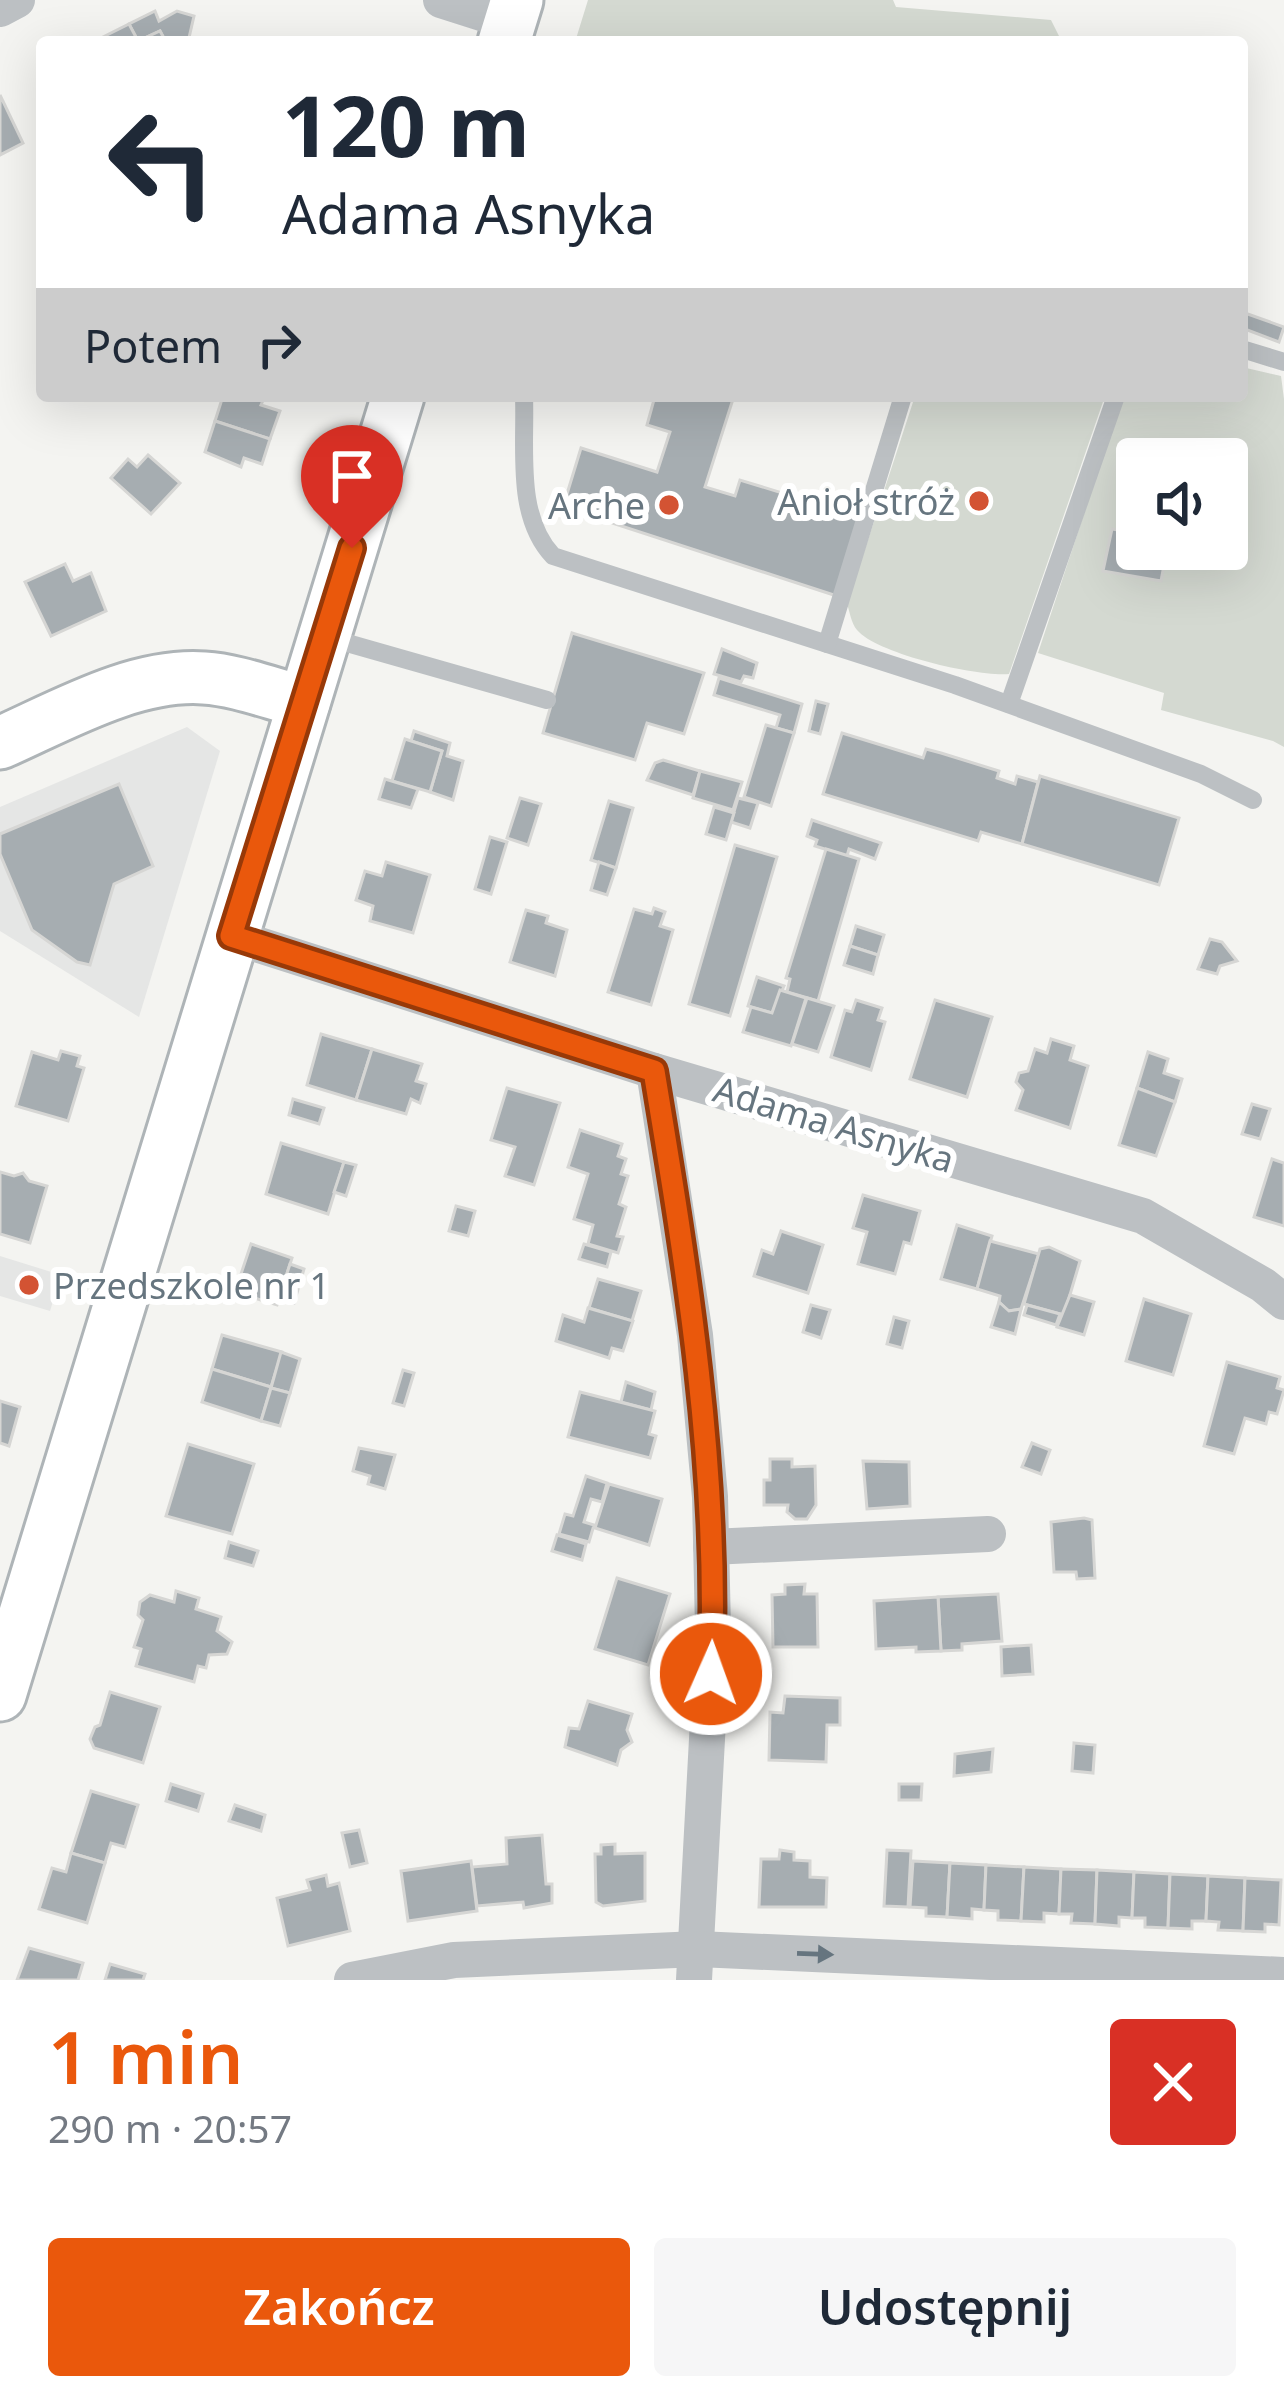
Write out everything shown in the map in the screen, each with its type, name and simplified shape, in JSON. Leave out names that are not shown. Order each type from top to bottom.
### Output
[{"type":"street","points":[[0,9],[17,0]]},
{"type":"street","points":[[442,0],[510,21]]},
{"type":"street","points":[[0,1695],[396,402]]},
{"type":"street","points":[[0,743],[123,692],[172,681],[202,677],[304,702]]},
{"type":"street","name":"Adama Asnyka","points":[[231,936],[654,1071],[1143,1216],[1284,1302]]},
{"type":"street","points":[[654,1071],[695,1335],[711,1547],[713,1628],[696,1965]]},
{"type":"street","points":[[711,1547],[988,1534]]},
{"type":"street","points":[[352,1980],[454,1960],[1284,1975]]},
{"type":"lane","points":[[1248,352],[1284,362]]},
{"type":"lane","points":[[524,402],[528,508],[534,533],[553,556],[1009,704],[1201,773],[1253,800]]},
{"type":"lane","points":[[827,644],[901,402]]},
{"type":"lane","points":[[1009,704],[1114,402]]},
{"type":"lane","points":[[326,637],[547,700]]},
{"type":"shaded area","points":[[588,0],[893,0],[896,7],[1051,20],[1059,36],[577,36]]},
{"type":"shaded area","points":[[1248,368],[1281,376],[1284,747],[1161,710],[1164,693],[1038,653],[1121,402],[1248,402]]},
{"type":"shaded area","points":[[913,402],[1103,402],[1009,674],[953,668],[885,647],[857,630],[847,604]]},
{"type":"shaded area","points":[[187,727],[220,751],[139,1017],[0,931],[0,807]]},
{"type":"shaded area","name":"Przedszkole nr 1","points":[[0,1256],[61,1275],[50,1311],[0,1296]]},
{"type":"building","points":[[155,11],[159,21],[177,11],[194,16],[189,36],[163,36],[160,31],[135,36],[129,24]]},
{"type":"building","points":[[129,24],[135,36],[105,36]]},
{"type":"building","points":[[0,95],[23,143],[0,155]]},
{"type":"building","points":[[1248,314],[1284,327],[1279,342],[1248,330]]},
{"type":"building","points":[[221,402],[262,402],[280,411],[270,439],[215,421]]},
{"type":"building","points":[[653,402],[732,402],[705,487],[735,496],[740,480],[863,518],[840,597],[563,507],[581,448],[657,472],[670,432],[647,425]]},
{"type":"building","points":[[215,421],[270,439],[262,464],[244,458],[241,467],[205,452]]},
{"type":"building","points":[[148,455],[180,483],[151,514],[111,478],[128,459],[137,467]]},
{"type":"building","points":[[1112,529],[1116,530],[1116,570],[1163,570],[1161,581],[1103,571]]},
{"type":"building","points":[[65,564],[73,581],[91,573],[106,611],[51,636],[25,582]]},
{"type":"building","points":[[572,633],[704,673],[684,734],[647,723],[635,760],[543,733]]},
{"type":"building","points":[[722,649],[757,663],[753,678],[744,676],[741,682],[714,674]]},
{"type":"building","points":[[719,678],[802,704],[794,733],[776,728],[780,715],[714,695]]},
{"type":"building","points":[[816,701],[828,704],[820,734],[809,731]]},
{"type":"building","points":[[766,725],[794,733],[771,806],[744,797]]},
{"type":"building","points":[[414,731],[450,743],[447,756],[463,761],[453,800],[430,792],[442,751],[411,741]]},
{"type":"building","points":[[842,733],[923,758],[926,749],[941,753],[999,771],[997,778],[1015,784],[1017,776],[1038,782],[1022,844],[981,832],[978,841],[823,794]]},
{"type":"building","points":[[405,739],[442,751],[430,792],[392,781]]},
{"type":"building","points":[[663,760],[700,771],[693,795],[647,780],[655,763]]},
{"type":"building","points":[[700,771],[742,782],[733,810],[693,798]]},
{"type":"building","points":[[1040,776],[1179,818],[1159,885],[1022,844]]},
{"type":"building","points":[[385,779],[418,789],[411,808],[379,799]]},
{"type":"building","points":[[119,784],[153,866],[114,884],[90,965],[77,962],[32,930],[0,854],[0,834]]},
{"type":"building","points":[[520,798],[541,804],[528,845],[507,838]]},
{"type":"building","points":[[738,798],[758,803],[750,828],[731,822]]},
{"type":"building","points":[[609,801],[633,808],[616,868],[591,860]]},
{"type":"building","points":[[714,807],[734,813],[726,840],[706,834]]},
{"type":"building","points":[[812,820],[881,843],[875,859],[849,849],[847,856],[815,846],[817,840],[807,836]]},
{"type":"building","points":[[490,837],[507,842],[491,894],[475,889]]},
{"type":"building","points":[[735,845],[777,857],[730,1016],[689,1004]]},
{"type":"building","points":[[826,849],[859,859],[818,1001],[787,992],[790,979],[786,978]]},
{"type":"building","points":[[386,862],[430,875],[413,933],[370,921],[373,906],[356,900],[365,871],[382,876]]},
{"type":"building","points":[[599,862],[616,868],[607,895],[591,890]]},
{"type":"building","points":[[654,908],[665,912],[660,926],[673,930],[651,1005],[608,992],[634,909],[652,914]]},
{"type":"building","points":[[526,910],[548,916],[546,923],[567,930],[555,976],[510,962]]},
{"type":"building","points":[[856,926],[884,935],[878,955],[850,946]]},
{"type":"building","points":[[1210,939],[1222,942],[1237,961],[1220,966],[1217,974],[1198,969]]},
{"type":"building","points":[[850,946],[878,955],[873,974],[844,965]]},
{"type":"building","points":[[757,977],[784,986],[772,1013],[748,1006]]},
{"type":"building","points":[[780,990],[806,998],[791,1046],[743,1032],[751,1007],[772,1013]]},
{"type":"building","points":[[807,998],[834,1006],[818,1052],[792,1044]]},
{"type":"building","points":[[856,1000],[882,1008],[878,1020],[885,1022],[871,1070],[831,1057],[845,1010],[852,1012]]},
{"type":"building","points":[[935,1000],[992,1017],[967,1097],[910,1079]]},
{"type":"building","points":[[321,1034],[372,1049],[356,1100],[307,1085]]},
{"type":"building","points":[[1051,1039],[1074,1046],[1070,1060],[1088,1066],[1070,1128],[1016,1110],[1023,1090],[1016,1082],[1019,1073],[1028,1071],[1035,1049],[1047,1053]]},
{"type":"building","points":[[372,1049],[422,1064],[416,1081],[426,1084],[420,1103],[411,1099],[406,1114],[356,1100]]},
{"type":"building","points":[[61,1051],[80,1056],[77,1066],[84,1068],[68,1121],[16,1106],[32,1052],[58,1060]]},
{"type":"building","points":[[1148,1052],[1168,1059],[1164,1073],[1182,1079],[1175,1102],[1137,1088]]},
{"type":"building","points":[[507,1088],[560,1103],[534,1185],[505,1176],[515,1147],[491,1140]]},
{"type":"building","points":[[1137,1088],[1175,1102],[1156,1156],[1119,1145]]},
{"type":"building","points":[[293,1099],[324,1108],[319,1124],[289,1115]]},
{"type":"building","points":[[1252,1104],[1270,1109],[1260,1139],[1242,1134]]},
{"type":"building","points":[[580,1130],[622,1144],[618,1156],[626,1159],[621,1174],[628,1176],[619,1204],[626,1207],[617,1236],[623,1237],[618,1253],[588,1244],[593,1225],[574,1219],[588,1174],[568,1167]]},
{"type":"building","points":[[281,1143],[344,1162],[328,1214],[266,1194]]},
{"type":"building","points":[[1272,1159],[1284,1163],[1284,1226],[1254,1217]]},
{"type":"building","points":[[344,1162],[356,1165],[346,1196],[334,1192]]},
{"type":"building","points":[[0,1172],[23,1173],[29,1181],[47,1186],[30,1243],[0,1234]]},
{"type":"building","points":[[863,1195],[920,1211],[911,1244],[904,1242],[895,1274],[858,1264],[867,1232],[853,1228]]},
{"type":"building","points":[[456,1206],[475,1211],[468,1236],[449,1231]]},
{"type":"building","points":[[957,1225],[992,1236],[977,1289],[941,1279]]},
{"type":"building","points":[[781,1231],[823,1245],[808,1293],[754,1276],[762,1250],[773,1254]]},
{"type":"building","points":[[990,1241],[1039,1254],[1021,1309],[1008,1311],[999,1302],[1000,1296],[977,1289]]},
{"type":"building","points":[[251,1244],[292,1258],[277,1305],[235,1292]]},
{"type":"building","points":[[584,1244],[611,1252],[607,1267],[579,1259]]},
{"type":"building","points":[[1049,1247],[1080,1261],[1064,1315],[1024,1304],[1040,1249]]},
{"type":"building","points":[[290,1264],[304,1269],[294,1303],[279,1298]]},
{"type":"building","points":[[598,1279],[641,1291],[632,1321],[589,1308]]},
{"type":"building","points":[[1070,1295],[1094,1302],[1084,1335],[1057,1327]]},
{"type":"building","points":[[1144,1299],[1191,1314],[1173,1375],[1126,1361]]},
{"type":"building","points":[[999,1302],[1009,1311],[1021,1309],[1015,1334],[991,1327]]},
{"type":"building","points":[[811,1305],[830,1310],[821,1338],[803,1332]]},
{"type":"building","points":[[1027,1305],[1060,1314],[1056,1325],[1024,1315]]},
{"type":"building","points":[[588,1308],[633,1321],[623,1351],[612,1348],[609,1358],[556,1341],[563,1315],[584,1322]]},
{"type":"building","points":[[894,1317],[909,1321],[902,1348],[887,1344]]},
{"type":"building","points":[[222,1335],[282,1352],[271,1387],[212,1369]]},
{"type":"building","points":[[281,1352],[300,1359],[290,1393],[271,1388]]},
{"type":"building","points":[[1227,1362],[1280,1377],[1277,1388],[1284,1390],[1277,1414],[1269,1412],[1266,1424],[1245,1418],[1234,1454],[1204,1446]]},
{"type":"building","points":[[212,1369],[271,1387],[261,1421],[202,1402]]},
{"type":"building","points":[[403,1370],[414,1373],[404,1406],[393,1403]]},
{"type":"building","points":[[626,1382],[655,1392],[651,1410],[621,1402]]},
{"type":"building","points":[[271,1388],[290,1393],[280,1426],[261,1421]]},
{"type":"building","points":[[580,1392],[655,1411],[649,1434],[656,1436],[650,1458],[568,1437]]},
{"type":"building","points":[[0,1401],[20,1407],[9,1446],[0,1443]]},
{"type":"building","points":[[1032,1443],[1050,1450],[1041,1474],[1022,1467]]},
{"type":"building","points":[[188,1444],[254,1464],[232,1534],[166,1516]]},
{"type":"building","points":[[359,1448],[395,1455],[385,1489],[368,1484],[370,1476],[353,1471]]},
{"type":"building","points":[[770,1459],[792,1459],[792,1467],[815,1466],[816,1505],[807,1519],[795,1519],[787,1512],[788,1505],[764,1505]]},
{"type":"building","points":[[863,1461],[909,1462],[910,1506],[867,1509]]},
{"type":"building","points":[[586,1476],[607,1483],[602,1502],[591,1499],[584,1522],[594,1525],[589,1542],[559,1534],[565,1514],[573,1516]]},
{"type":"building","points":[[609,1484],[662,1499],[649,1545],[595,1528]]},
{"type":"building","points":[[1092,1520],[1095,1578],[1054,1572],[1051,1522]]},
{"type":"building","points":[[557,1535],[586,1544],[582,1560],[552,1551]]},
{"type":"building","points":[[229,1542],[258,1551],[253,1566],[225,1558]]},
{"type":"building","points":[[617,1578],[670,1594],[648,1665],[595,1649]]},
{"type":"building","points":[[805,1584],[804,1594],[817,1594],[818,1647],[773,1647],[772,1595],[785,1594],[785,1585]]},
{"type":"building","points":[[176,1591],[199,1598],[196,1609],[221,1617],[217,1631],[232,1642],[227,1654],[209,1655],[206,1668],[198,1666],[194,1682],[136,1666],[141,1649],[134,1647],[143,1620],[138,1615],[140,1602],[150,1595],[174,1602]]},
{"type":"building","points":[[998,1594],[1002,1641],[941,1651],[938,1597]]},
{"type":"building","points":[[938,1597],[941,1651],[876,1649],[874,1601]]},
{"type":"building","points":[[1031,1645],[1033,1674],[1002,1676],[1001,1647]]},
{"type":"building","points":[[110,1692],[160,1707],[143,1763],[94,1748],[90,1739],[100,1725]]},
{"type":"building","points":[[785,1696],[840,1698],[840,1725],[827,1725],[826,1762],[769,1760],[770,1712],[783,1713]]},
{"type":"building","points":[[588,1701],[632,1714],[627,1730],[632,1742],[621,1750],[617,1765],[565,1747],[569,1728],[579,1729]]},
{"type":"building","points":[[1074,1743],[1095,1745],[1093,1773],[1072,1771]]},
{"type":"building","points":[[993,1749],[991,1772],[954,1776],[955,1754]]},
{"type":"building","points":[[171,1784],[203,1794],[198,1811],[166,1801]]},
{"type":"building","points":[[899,1784],[922,1784],[921,1800],[899,1800]]},
{"type":"building","points":[[91,1791],[138,1805],[125,1847],[111,1843],[105,1863],[71,1853]]},
{"type":"building","points":[[235,1805],[265,1815],[261,1831],[229,1821]]},
{"type":"building","points":[[359,1830],[367,1863],[350,1867],[342,1833]]},
{"type":"building","points":[[542,1835],[552,1903],[524,1908],[523,1902],[477,1906],[472,1867],[507,1864],[506,1838]]},
{"type":"building","points":[[615,1844],[615,1854],[645,1853],[645,1901],[603,1906],[596,1902],[595,1854],[601,1854],[601,1845]]},
{"type":"building","points":[[780,1850],[794,1852],[794,1860],[810,1861],[810,1877],[827,1878],[826,1907],[759,1907],[761,1859],[779,1859]]},
{"type":"building","points":[[887,1850],[911,1851],[908,1907],[884,1906]]},
{"type":"building","points":[[71,1853],[105,1863],[87,1923],[39,1909],[52,1868],[66,1872]]},
{"type":"building","points":[[471,1861],[477,1911],[408,1921],[401,1871]]},
{"type":"building","points":[[913,1861],[950,1863],[947,1917],[926,1916],[926,1908],[910,1907]]},
{"type":"building","points":[[950,1863],[986,1865],[984,1910],[972,1909],[972,1919],[947,1917]]},
{"type":"building","points":[[986,1865],[1024,1867],[1021,1921],[998,1920],[998,1911],[984,1910]]},
{"type":"building","points":[[1024,1867],[1061,1869],[1059,1914],[1044,1913],[1044,1922],[1021,1921]]},
{"type":"building","points":[[1061,1869],[1097,1870],[1095,1924],[1071,1923],[1072,1914],[1059,1914]]},
{"type":"building","points":[[1097,1870],[1134,1872],[1132,1918],[1119,1917],[1119,1926],[1095,1924]]},
{"type":"building","points":[[1134,1872],[1170,1874],[1168,1928],[1145,1927],[1145,1918],[1132,1918]]},
{"type":"building","points":[[1170,1874],[1208,1876],[1206,1921],[1192,1921],[1192,1929],[1168,1928]]},
{"type":"building","points":[[326,1875],[328,1886],[339,1883],[350,1931],[288,1946],[277,1898],[310,1890],[307,1880]]},
{"type":"building","points":[[1208,1876],[1245,1878],[1243,1931],[1218,1930],[1219,1922],[1206,1921]]},
{"type":"building","points":[[1245,1878],[1281,1880],[1279,1925],[1265,1924],[1265,1932],[1243,1931]]},
{"type":"building","points":[[29,1948],[83,1963],[78,1980],[17,1980]]},
{"type":"building","points":[[110,1964],[145,1974],[143,1980],[105,1980]]},
{"type":"place","name":"Anioł stróż","points":[[979,501]]},
{"type":"place","name":"Arche","points":[[669,505]]},
{"type":"place","name":"Przedszkole nr 1","points":[[29,1285]]},
{"type":"route","points":[[352,548],[231,936],[654,1071],[695,1335],[710,1497],[711,1674]]}]
